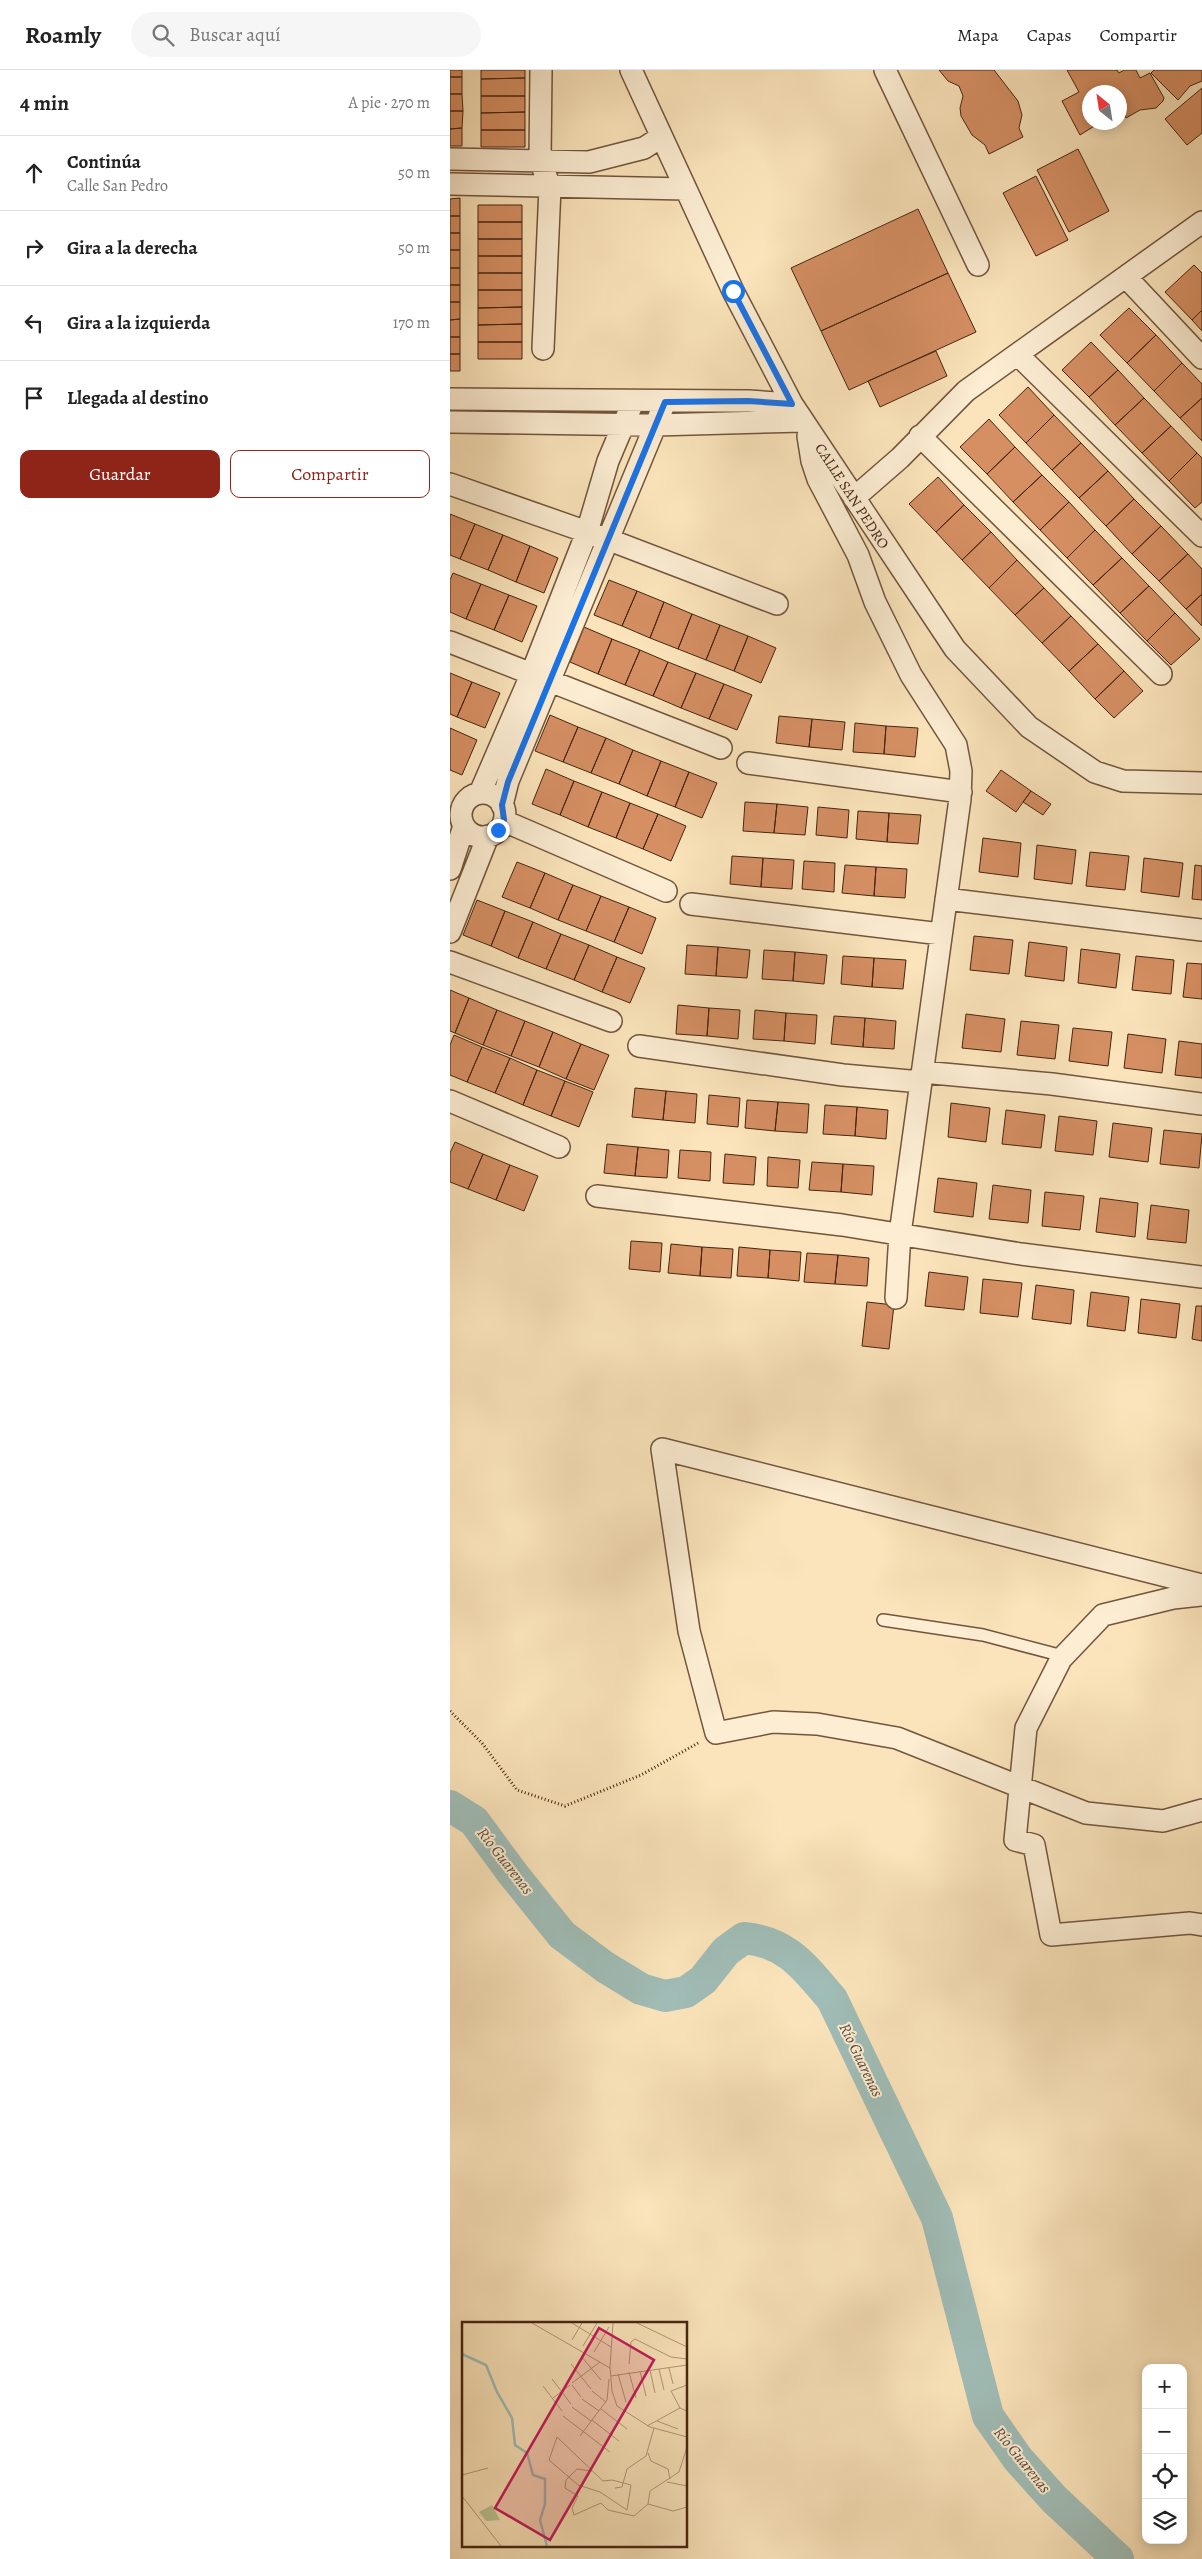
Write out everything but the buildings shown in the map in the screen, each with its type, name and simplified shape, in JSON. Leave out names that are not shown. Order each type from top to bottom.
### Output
[{"type":"street","points":[[541,70],[540,160],[550,187],[543,349]]},
{"type":"street","name":"CALLE SAN PEDRO","points":[[631,70],[733,291],[802,419],[955,649],[1029,727],[1095,772],[1123,781],[1202,784]]},
{"type":"street","points":[[885,70],[978,265]]},
{"type":"street","points":[[450,159],[589,162],[644,148],[661,137]]},
{"type":"street","points":[[450,184],[686,189]]},
{"type":"street","points":[[854,498],[966,391],[1202,222]]},
{"type":"street","points":[[1126,277],[1202,358]]},
{"type":"street","points":[[1018,354],[1202,536]]},
{"type":"street","points":[[450,399],[633,402],[748,401],[802,419]]},
{"type":"street","points":[[464,826],[474,835],[488,836],[498,830],[508,782],[608,461],[633,402]]},
{"type":"street","points":[[450,869],[464,826],[461,812],[464,799],[541,679],[607,539],[665,402]]},
{"type":"street","points":[[450,422],[656,425],[802,419]]},
{"type":"street","points":[[802,419],[818,478],[858,555],[875,602],[911,675],[956,745],[961,772],[961,792],[900,1234],[896,1298]]},
{"type":"street","points":[[920,436],[1161,674]]},
{"type":"street","points":[[450,484],[607,539],[777,604]]},
{"type":"street","points":[[450,642],[720,748]]},
{"type":"street","points":[[748,763],[961,792]]},
{"type":"street","points":[[464,799],[493,795],[503,813],[666,891]]},
{"type":"street","points":[[450,932],[488,836]]},
{"type":"street","points":[[946,899],[1202,930]]},
{"type":"street","points":[[691,904],[941,934]]},
{"type":"street","points":[[450,962],[611,1021]]},
{"type":"street","points":[[639,1046],[843,1075],[1052,1084],[1202,1104]]},
{"type":"street","points":[[450,1101],[559,1147]]},
{"type":"street","points":[[597,1196],[842,1225],[1021,1254],[1202,1277]]},
{"type":"street","points":[[1202,1585],[662,1449],[689,1631],[716,1732],[773,1722],[817,1724],[897,1738],[1086,1813],[1163,1821],[1202,1810]]},
{"type":"street","points":[[1202,1595],[1173,1598],[1103,1615],[1063,1656],[1026,1728],[1015,1840],[1034,1846],[1052,1935],[1190,1923],[1202,1926]]},
{"type":"lane","points":[[883,1620],[983,1635],[1063,1656]]},
{"type":"path","points":[[450,1711],[482,1743],[517,1790],[565,1806],[642,1775],[716,1732]]},
{"type":"waterway","name":"Río Guarenas","points":[[450,1806],[474,1821],[513,1874],[562,1935],[605,1967],[641,1989],[665,1996],[686,1992],[703,1980],[726,1951],[744,1938],[759,1940],[784,1951],[813,1977],[832,1999],[937,2218],[988,2416],[1018,2459],[1054,2499],[1118,2559]]},
{"type":"route","points":[[498,830],[504,820],[505,815],[502,805],[508,782],[665,402],[748,401],[766,404],[792,404],[733,291]]}]
